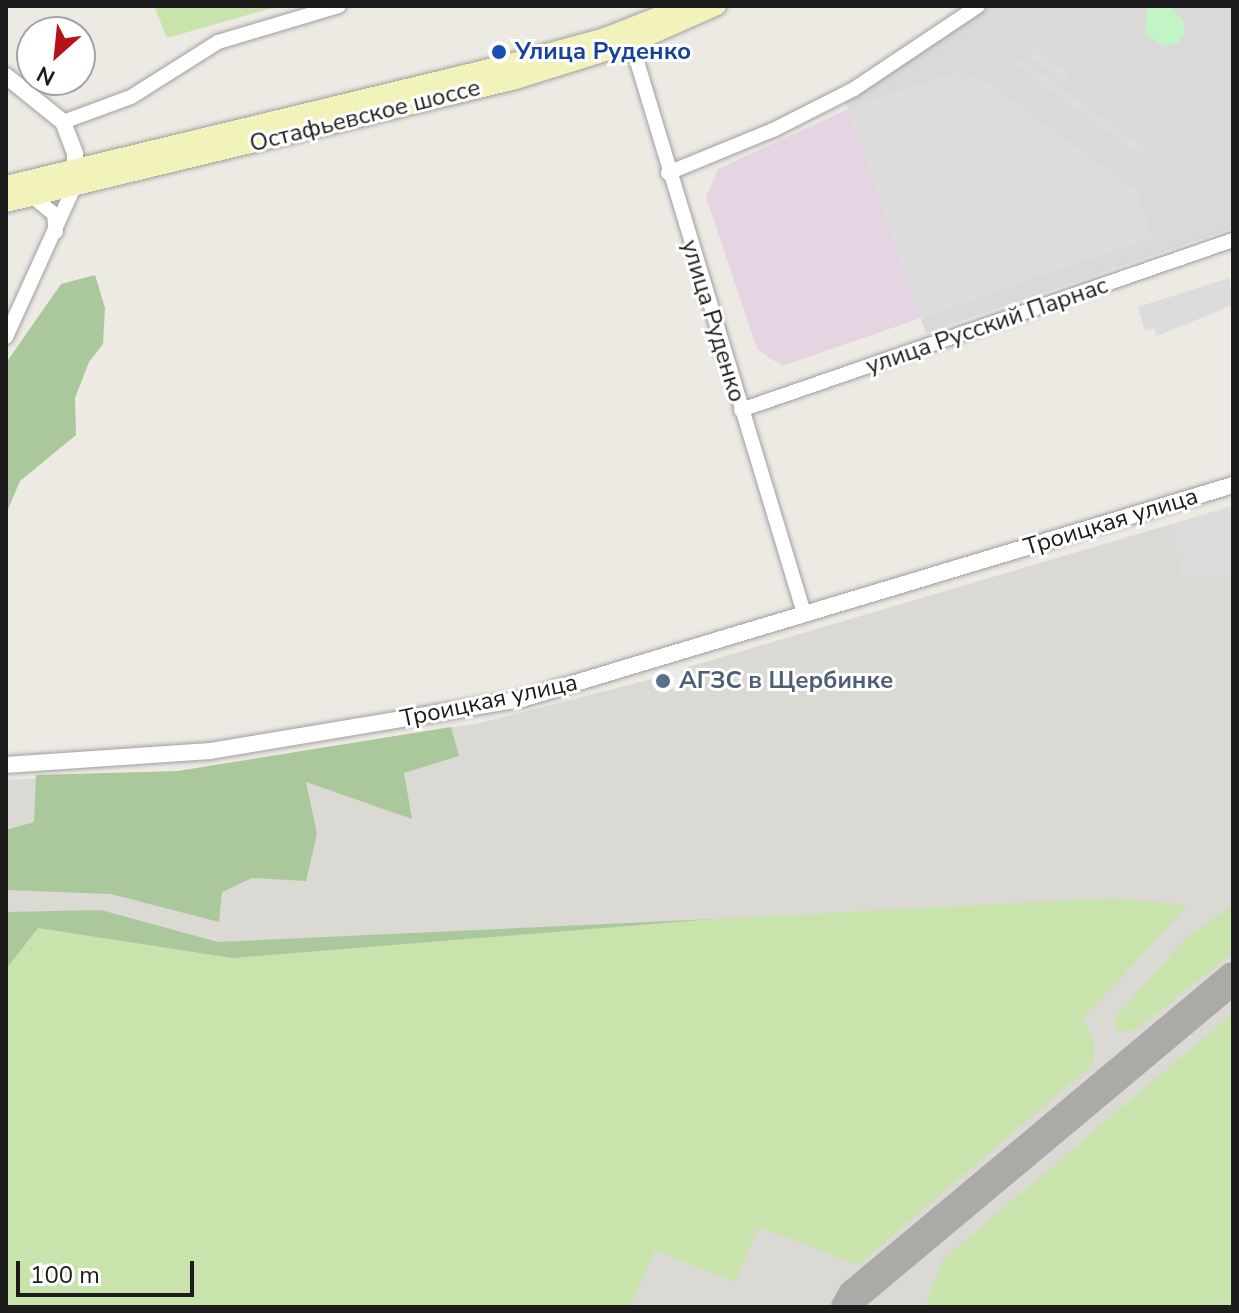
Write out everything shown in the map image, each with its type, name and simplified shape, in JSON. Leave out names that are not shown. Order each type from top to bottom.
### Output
[{"type":"main road","name":"Остафьевское шоссе","points":[[629,36],[684,6]]},
{"type":"main road","name":"Остафьевское шоссе","points":[[6,185],[76,178],[516,80],[717,6]]},
{"type":"main road","name":"Остафьевское шоссе","points":[[6,203],[33,197],[76,178]]},
{"type":"street","points":[[63,122],[131,97],[218,42],[339,6]]},
{"type":"street","points":[[668,173],[841,96],[978,6]]},
{"type":"street","name":"улица Руденко","points":[[629,36],[668,173],[804,613]]},
{"type":"street","points":[[6,76],[63,122],[76,178],[56,233],[6,337]]},
{"type":"street","points":[[33,197],[54,214],[56,233]]},
{"type":"street","name":"улица Русский Парнас","points":[[741,410],[1233,240]]},
{"type":"street","name":"Троицкая улица","points":[[6,765],[210,751],[473,708],[579,683],[1233,485]]},
{"type":"shaded area","points":[[990,6],[1233,6],[1233,228],[926,333],[846,103]]},
{"type":"shaded area","points":[[1029,45],[1069,74],[1063,81],[1024,52]]},
{"type":"shaded area","points":[[1020,58],[1145,149],[1141,156],[1015,64]]},
{"type":"shaded area","points":[[958,71],[962,81],[978,76],[1137,191],[1153,237],[921,318],[848,109]]},
{"type":"shaded area","points":[[848,109],[921,318],[782,366],[757,349],[706,197],[718,169]]},
{"type":"shaded area","points":[[1229,278],[1233,305],[1157,336],[1154,328],[1145,331],[1138,307]]},
{"type":"shaded area","points":[[1233,506],[1233,1307],[6,1307],[6,780],[178,771],[480,723],[664,676],[673,690],[684,687],[688,667]]},
{"type":"shaded area","points":[[1233,506],[1233,575],[1181,576],[1173,525]]},
{"type":"green space","points":[[154,6],[279,6],[167,38]]},
{"type":"green space","points":[[1147,6],[1171,6],[1183,21],[1185,34],[1177,44],[1164,46],[1145,34]]},
{"type":"green space","points":[[95,275],[105,308],[103,344],[89,362],[75,398],[76,435],[20,481],[6,514],[6,363],[61,284]]},
{"type":"green space","points":[[451,727],[459,756],[404,773],[412,819],[306,782],[317,834],[306,881],[252,878],[222,892],[219,922],[111,894],[6,890],[6,830],[34,822],[36,775],[178,771]]},
{"type":"green space","points":[[1112,898],[1188,905],[1083,1019],[1095,1043],[1093,1064],[858,1265],[759,1227],[735,1282],[655,1250],[630,1307],[6,1307],[6,969],[37,928],[232,958],[714,919]]},
{"type":"green space","points":[[1233,905],[1233,953],[1135,1030],[1117,1032],[1114,1023],[1119,1013],[1186,938]]},
{"type":"green space","points":[[101,910],[218,942],[714,919],[232,958],[38,928],[6,969],[6,912]]},
{"type":"green space","points":[[1233,1013],[1233,1307],[925,1307],[942,1260]]},
{"type":"taxiway","points":[[847,1307],[854,1295],[1233,978]]},
{"type":"place","name":"Улица Руденко","points":[[499,52]]},
{"type":"place","name":"АГЗС в Щербинке","points":[[663,681]]}]
